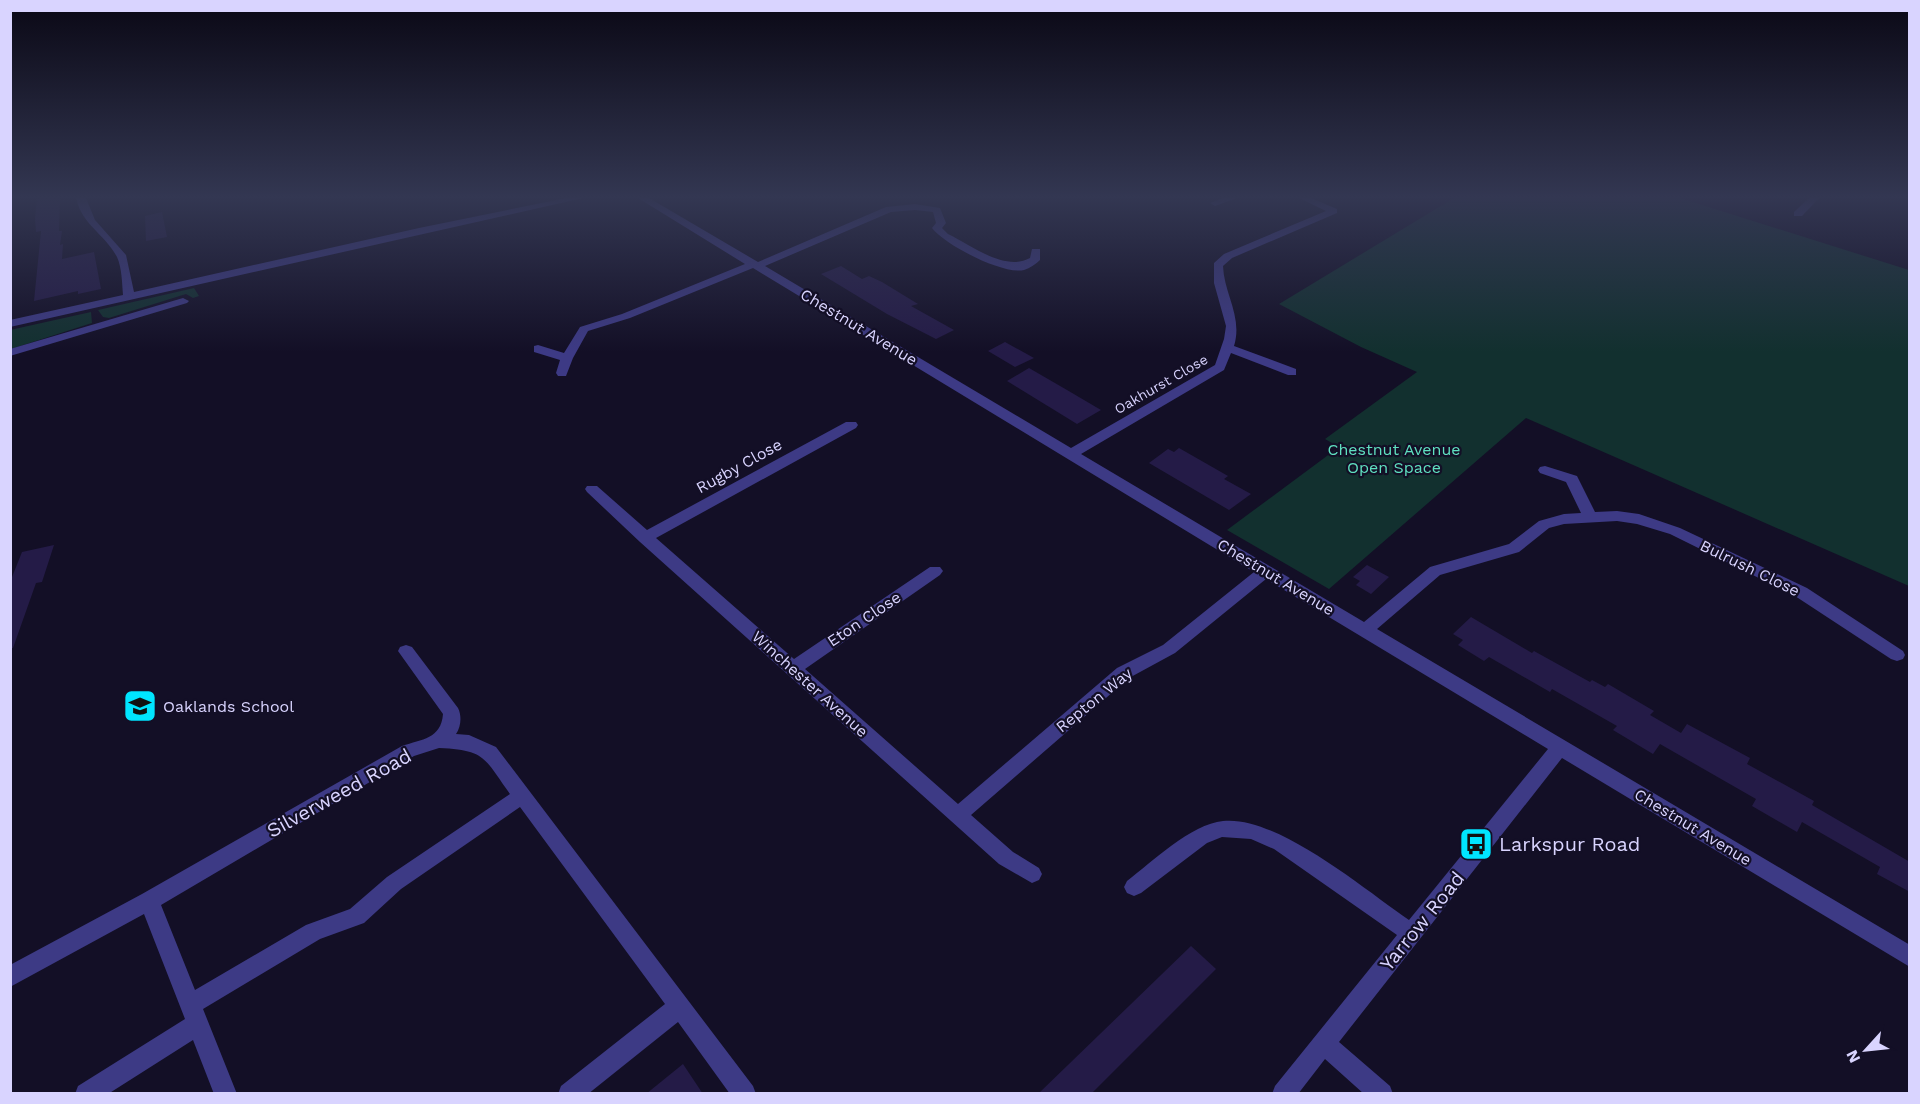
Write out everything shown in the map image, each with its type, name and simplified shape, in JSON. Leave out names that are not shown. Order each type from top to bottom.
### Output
[{"type":"street","points":[[117,250],[122,256],[129,296]]},
{"type":"street","points":[[10,324],[338,250]]},
{"type":"street","name":"Chestnut Avenue","points":[[729,250],[1910,957]]},
{"type":"street","points":[[562,373],[567,358],[584,329],[626,316],[792,250]]},
{"type":"street","points":[[971,250],[1002,265],[1022,267],[1035,260],[1036,251]]},
{"type":"street","name":"Oakhurst Close","points":[[1071,454],[1220,367],[1231,334],[1227,304],[1217,277],[1218,265],[1228,256],[1243,250]]},
{"type":"street","points":[[10,353],[183,301]]},
{"type":"street","points":[[92,305],[102,326]]},
{"type":"street","points":[[1227,347],[1292,372]]},
{"type":"street","points":[[538,348],[567,358]]},
{"type":"street","name":"Rugby Close","points":[[645,538],[851,425]]},
{"type":"street","points":[[1545,471],[1572,479],[1590,517]]},
{"type":"street","name":"Winchester Avenue","points":[[591,489],[1006,858],[1032,874]]},
{"type":"street","name":"Bulrush Close","points":[[1365,630],[1408,591],[1435,571],[1514,548],[1544,524],[1564,519],[1617,516],[1639,519],[1676,531],[1801,592],[1897,655]]},
{"type":"street","name":"Eton Close","points":[[793,668],[935,571]]},
{"type":"street","name":"Repton Way","points":[[958,814],[1123,673],[1169,649],[1264,571]]},
{"type":"street","points":[[406,651],[452,713],[451,728],[439,741]]},
{"type":"street","name":"Silverweed Road","points":[[10,977],[149,901],[408,752],[439,741],[469,742],[490,752],[745,1094]]},
{"type":"street","name":"Yarrow Road","points":[[1283,1094],[1560,747]]},
{"type":"street","points":[[86,1094],[194,1014],[313,932],[357,916],[394,883],[523,795]]},
{"type":"street","points":[[1134,887],[1200,837],[1222,830],[1251,831],[1281,843],[1412,934]]},
{"type":"street","points":[[149,901],[226,1094]]},
{"type":"street","points":[[569,1094],[680,1006]]},
{"type":"street","points":[[1324,1044],[1382,1094]]},
{"type":"green space","name":"Chestnut Avenue Open Space","points":[[1369,250],[1844,250],[1909,270],[1909,586],[1526,418],[1329,589],[1227,530],[1339,447],[1325,439],[1417,372],[1361,347],[1279,304]]},
{"type":"green space","points":[[194,288],[199,296],[193,298],[186,294],[109,318],[103,317],[98,310]]},
{"type":"green space","points":[[91,312],[92,323],[11,349],[10,330]]},
{"type":"building","points":[[39,250],[63,250],[62,259],[94,252],[101,289],[78,294],[78,291],[34,301]]},
{"type":"building","points":[[841,266],[862,279],[869,276],[882,282],[918,304],[911,306],[954,330],[936,339],[887,314],[821,274]]},
{"type":"building","points":[[1005,342],[1034,358],[1015,367],[988,351]]},
{"type":"building","points":[[1029,368],[1101,410],[1077,424],[1007,381]]},
{"type":"building","points":[[1179,448],[1228,476],[1224,479],[1251,494],[1229,510],[1149,463],[1168,449],[1174,452]]},
{"type":"building","points":[[54,545],[42,582],[36,583],[13,648],[10,648],[10,582],[22,552]]},
{"type":"building","points":[[1367,565],[1389,577],[1371,594],[1356,585],[1360,581],[1353,577]]},
{"type":"building","points":[[1471,617],[1532,653],[1534,651],[1590,682],[1592,680],[1605,687],[1608,684],[1654,711],[1650,715],[1681,733],[1687,724],[1750,758],[1747,764],[1814,801],[1812,805],[1910,862],[1910,892],[1877,874],[1880,867],[1802,822],[1797,832],[1752,806],[1756,799],[1660,744],[1653,754],[1613,730],[1617,726],[1552,689],[1550,692],[1489,657],[1484,661],[1458,645],[1463,640],[1453,634]]},
{"type":"building","points":[[1191,946],[1216,969],[1091,1094],[1038,1094]]},
{"type":"building","points":[[683,1064],[703,1094],[646,1094]]},
{"type":"place","name":"Oaklands School","points":[[140,706]]},
{"type":"place","name":"Larkspur Road","points":[[1476,844]]}]
